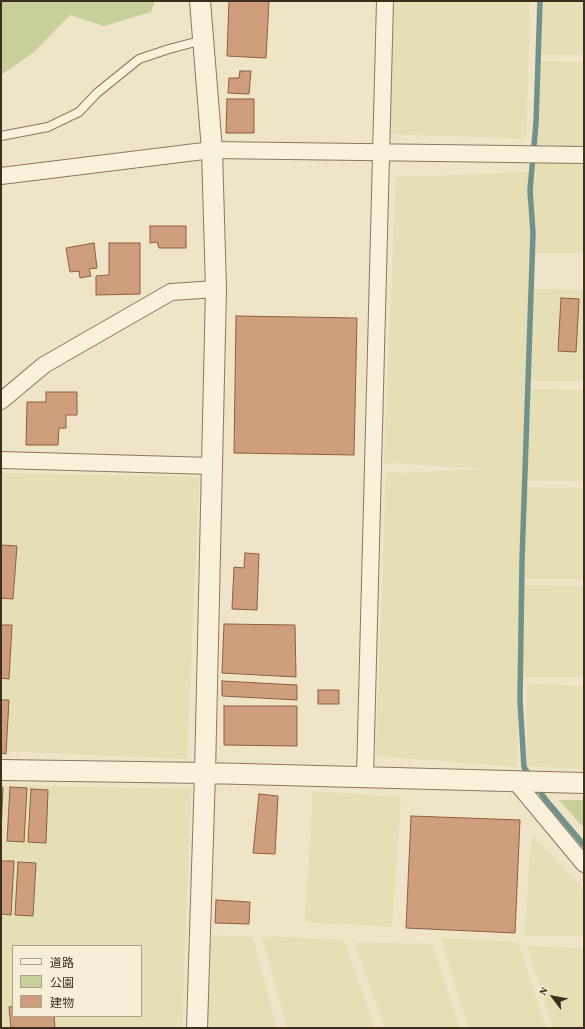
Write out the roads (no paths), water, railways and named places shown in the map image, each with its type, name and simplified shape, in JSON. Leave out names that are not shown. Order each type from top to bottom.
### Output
[{"type":"street","points":[[197,1028],[205,773],[216,289],[212,150],[200,1]]},
{"type":"street","points":[[365,776],[385,1]]},
{"type":"street","points":[[1,176],[212,150],[584,155]]},
{"type":"street","points":[[1,401],[44,365],[171,292],[216,289]]},
{"type":"street","points":[[1,460],[212,466]]},
{"type":"street","points":[[1,770],[365,776],[584,783]]},
{"type":"street","points":[[515,781],[584,864]]},
{"type":"lane","points":[[1,136],[48,127],[79,112],[97,93],[139,59],[204,40]]},
{"type":"waterway","points":[[531,778],[524,767],[520,700],[522,561],[533,233],[530,190],[536,123],[540,1]]},
{"type":"waterway","points":[[537,787],[584,845]]}]
